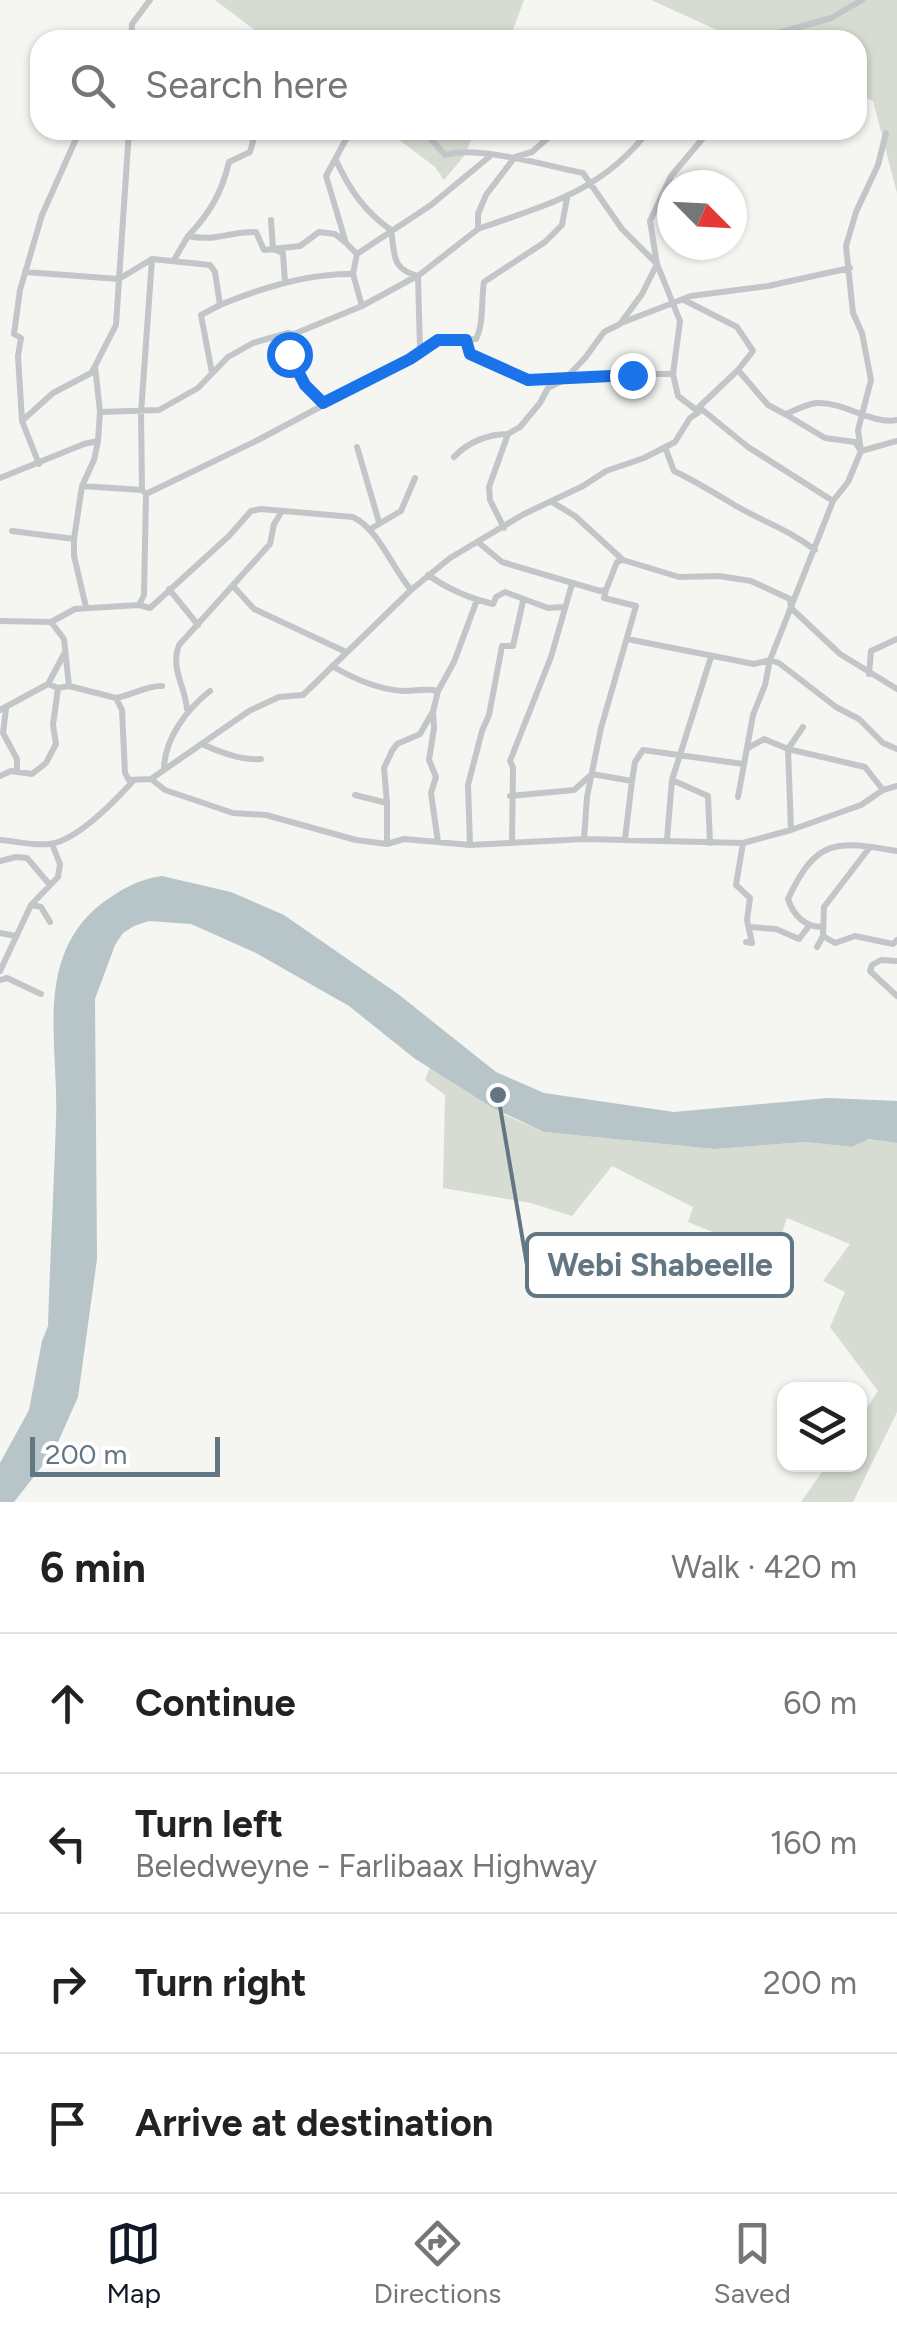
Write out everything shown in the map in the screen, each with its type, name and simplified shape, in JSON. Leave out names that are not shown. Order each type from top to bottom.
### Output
[{"type":"street","points":[[130,30],[150,0]]},
{"type":"street","points":[[789,30],[832,18],[862,0]]},
{"type":"street","points":[[738,797],[752,716],[770,660],[832,501],[848,482],[861,451],[858,430],[872,380],[862,333],[853,313],[846,246],[856,212],[878,165],[886,133]]},
{"type":"street","points":[[39,464],[22,421],[18,356],[21,338],[14,334],[25,272],[42,215],[76,140]]},
{"type":"street","points":[[22,421],[53,393],[90,373],[116,326],[128,140]]},
{"type":"street","points":[[174,260],[213,207],[223,187],[228,162],[250,152],[253,140]]},
{"type":"street","points":[[345,140],[326,176],[346,243]]},
{"type":"street","points":[[431,140],[445,156],[460,150],[583,172],[622,229],[657,264]]},
{"type":"street","points":[[478,229],[478,214],[486,195],[515,157],[532,152],[546,140]]},
{"type":"street","points":[[100,412],[159,410],[198,388],[228,356],[253,343],[294,334],[362,306],[418,276],[478,229],[568,198],[592,185],[642,140]]},
{"type":"street","points":[[702,140],[671,176],[650,221],[657,264],[680,321],[673,374],[678,396],[832,501]]},
{"type":"street","points":[[362,306],[352,274],[357,254],[431,205],[490,156]]},
{"type":"street","points":[[336,160],[348,188],[376,220],[392,230],[397,265],[403,272],[418,276]]},
{"type":"street","points":[[82,486],[144,492],[258,440],[410,359],[438,340],[476,339],[484,282],[554,234],[562,225],[568,198]]},
{"type":"street","points":[[272,220],[273,248]]},
{"type":"street","points":[[188,236],[210,240],[256,232],[264,250],[300,246],[319,232],[335,234],[357,254]]},
{"type":"street","points":[[273,248],[283,253],[285,284]]},
{"type":"street","points":[[25,272],[119,280],[152,259],[210,265],[215,272],[220,305]]},
{"type":"street","points":[[140,606],[144,595],[141,413],[152,259]]},
{"type":"street","points":[[620,324],[657,264]]},
{"type":"street","points":[[454,457],[478,440],[508,434],[520,427],[548,388],[564,380],[604,332],[620,324],[682,299],[850,268]]},
{"type":"street","points":[[212,373],[201,314],[322,273],[352,274]]},
{"type":"street","points":[[418,276],[420,350]]},
{"type":"street","points":[[129,780],[151,779],[260,705],[279,697],[303,695],[428,575],[478,542],[616,466],[644,458],[675,442],[690,418],[753,351],[737,327],[682,299]]},
{"type":"street","points":[[294,334],[298,341],[289,354],[305,385],[323,403]]},
{"type":"street","points":[[466,340],[470,354],[528,380],[673,374]]},
{"type":"street","points":[[86,607],[74,539],[82,486],[98,442],[100,412],[95,366]]},
{"type":"street","points":[[738,370],[768,405],[825,438],[855,442],[861,451]]},
{"type":"street","points":[[785,414],[815,403],[889,422],[897,420]]},
{"type":"street","points":[[504,528],[490,500],[490,488],[508,434]]},
{"type":"street","points":[[861,451],[897,441]]},
{"type":"street","points":[[0,478],[98,442]]},
{"type":"street","points":[[357,447],[379,522]]},
{"type":"street","points":[[665,447],[674,471],[740,509],[781,526],[815,550]]},
{"type":"street","points":[[372,528],[401,511],[415,478]]},
{"type":"street","points":[[552,502],[575,516],[623,560],[679,577],[719,576],[751,582],[790,599],[791,608],[840,654],[897,689]]},
{"type":"street","points":[[0,620],[51,622],[86,607],[150,608],[251,511],[353,517],[372,528],[385,555],[411,590]]},
{"type":"street","points":[[187,709],[174,658],[179,646],[270,544],[281,513]]},
{"type":"street","points":[[12,531],[74,539]]},
{"type":"street","points":[[478,542],[502,562],[572,584],[606,590]]},
{"type":"street","points":[[584,839],[592,774],[612,681],[636,606],[604,598],[617,562],[623,560]]},
{"type":"street","points":[[428,575],[450,591],[477,600],[494,604],[496,597],[505,592],[548,608],[564,607]]},
{"type":"street","points":[[512,843],[510,761],[551,657],[572,584]]},
{"type":"street","points":[[233,586],[254,609],[346,652]]},
{"type":"street","points":[[170,589],[198,625]]},
{"type":"street","points":[[438,842],[430,793],[436,777],[428,760],[433,712],[438,691],[460,650],[477,600]]},
{"type":"street","points":[[470,846],[468,785],[473,759],[489,715],[502,646],[513,646],[523,601]]},
{"type":"street","points":[[51,622],[64,639],[69,686]]},
{"type":"street","points":[[626,638],[711,657],[754,664],[770,660],[779,663],[836,708],[859,719],[883,743],[897,749]]},
{"type":"street","points":[[869,674],[871,651],[897,639]]},
{"type":"street","points":[[17,772],[17,759],[1,734],[3,709],[48,684],[65,652]]},
{"type":"street","points":[[666,840],[672,780],[711,657]]},
{"type":"street","points":[[332,666],[356,680],[388,688],[438,691]]},
{"type":"street","points":[[48,684],[116,698],[140,694],[152,685],[162,686]]},
{"type":"street","points":[[0,776],[32,774],[52,754],[57,737],[53,725],[58,688]]},
{"type":"street","points":[[164,770],[164,757],[187,709],[210,691]]},
{"type":"street","points":[[0,840],[52,844],[87,825],[133,782],[125,773],[122,710],[116,698]]},
{"type":"street","points":[[387,844],[384,768],[397,744],[420,734],[433,712]]},
{"type":"street","points":[[791,830],[788,749],[802,727]]},
{"type":"street","points":[[746,748],[764,739],[788,749],[865,767],[883,790]]},
{"type":"street","points":[[204,745],[253,760],[260,758]]},
{"type":"street","points":[[626,839],[635,762],[644,750],[743,764]]},
{"type":"street","points":[[510,796],[574,790],[592,774]]},
{"type":"street","points":[[592,774],[632,781]]},
{"type":"street","points":[[151,779],[165,790],[233,813],[266,815],[328,833],[387,844],[404,840],[470,846],[584,839],[743,844],[861,805],[897,786]]},
{"type":"street","points":[[672,780],[708,796],[710,842]]},
{"type":"street","points":[[355,795],[386,803]]},
{"type":"street","points":[[0,970],[30,905],[58,878],[60,864],[52,844]]},
{"type":"street","points":[[743,844],[736,885],[750,898],[747,920],[752,943],[746,942]]},
{"type":"street","points":[[822,927],[809,926],[792,910],[788,899],[815,854],[835,846],[897,851]]},
{"type":"street","points":[[817,947],[823,936],[824,907],[871,846]]},
{"type":"street","points":[[0,861],[27,858],[50,885]]},
{"type":"street","points":[[30,905],[42,906],[50,922]]},
{"type":"street","points":[[750,928],[776,930],[799,940],[809,926]]},
{"type":"street","points":[[0,933],[16,936]]},
{"type":"street","points":[[823,936],[835,943],[854,936],[893,944],[897,940]]},
{"type":"street","points":[[896,961],[881,960],[870,971],[897,996]]},
{"type":"street","points":[[0,980],[7,978],[41,994]]},
{"type":"shaded area","points":[[215,0],[524,0],[513,30],[255,30]]},
{"type":"shaded area","points":[[651,0],[897,0],[897,193],[873,101],[867,98],[867,30],[717,30]]},
{"type":"shaded area","points":[[399,140],[471,140],[465,155],[444,180],[435,167]]},
{"type":"shaded area","points":[[162,876],[231,892],[284,915],[398,994],[496,1072],[544,1093],[674,1112],[828,1098],[897,1101],[897,1143],[869,1139],[852,1147],[806,1142],[714,1149],[544,1132],[493,1108],[414,1058],[349,1006],[256,953],[191,924],[149,921],[134,926],[115,945],[95,999],[97,1259],[78,1397],[54,1451],[14,1502],[0,1502],[0,1463],[29,1410],[48,1326],[56,1119],[54,1004],[58,976],[66,950],[80,926],[101,904],[130,886]]},
{"type":"shaded area","points":[[430,1067],[505,1115],[544,1132],[714,1149],[806,1142],[852,1147],[869,1139],[897,1143],[897,1412],[853,1502],[801,1502],[822,1472],[867,1472],[867,1408],[878,1391],[830,1327],[845,1292],[823,1281],[850,1244],[787,1218],[774,1257],[688,1222],[693,1207],[612,1166],[572,1216],[531,1203],[443,1188],[445,1095],[425,1080]]},
{"type":"place","name":"Webi Shabeelle","points":[[498,1095]]},
{"type":"route","points":[[289,354],[305,385],[323,403],[410,359],[438,340],[455,338],[466,340],[470,354],[528,380],[632,375]]}]
